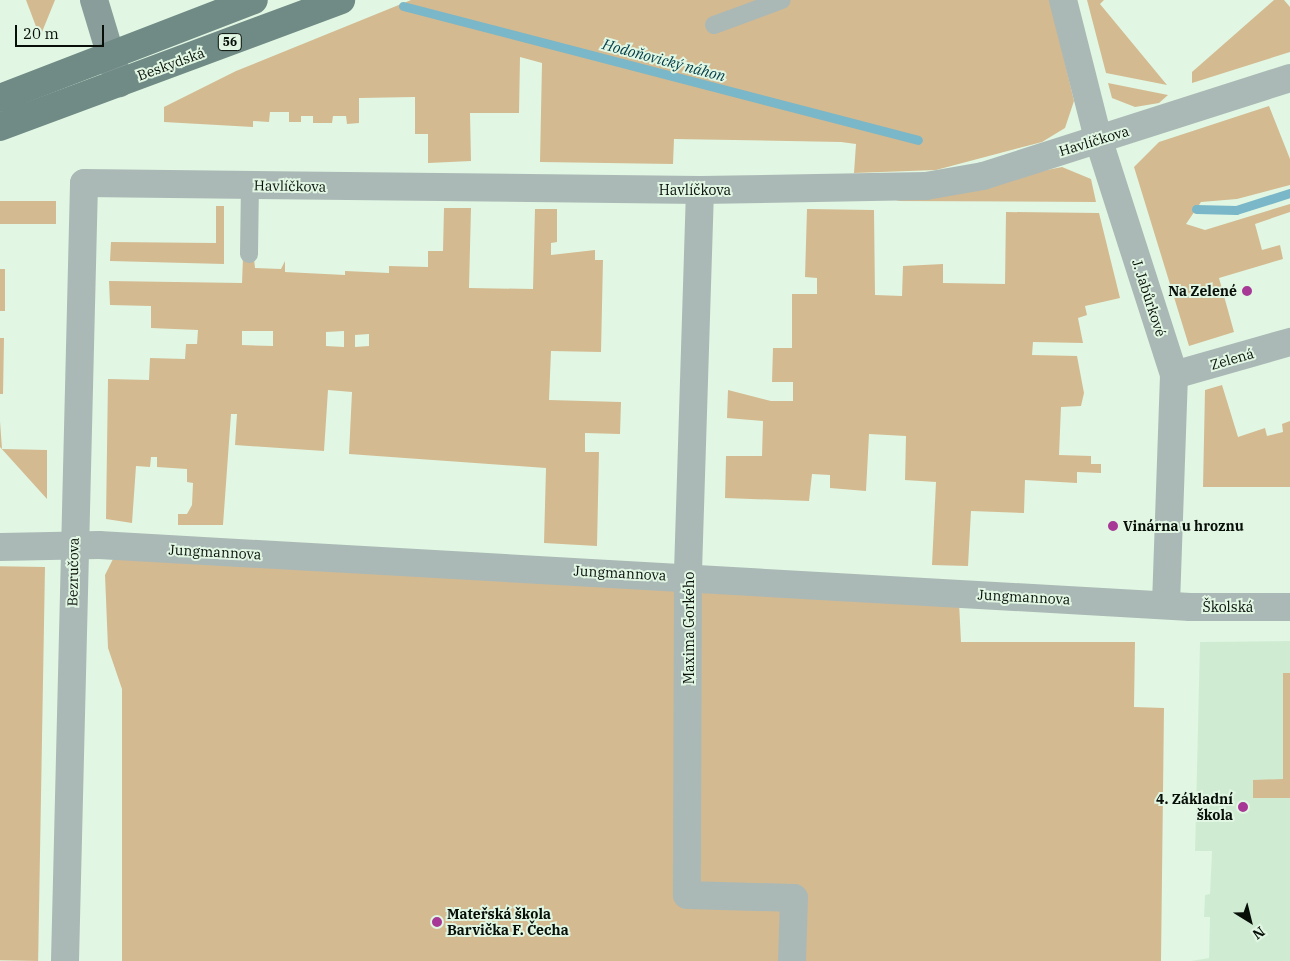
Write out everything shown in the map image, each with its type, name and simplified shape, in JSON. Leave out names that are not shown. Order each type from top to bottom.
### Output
[{"type":"main road","name":"56","points":[[0,98],[254,0]]},
{"type":"main road","name":"Beskydská","points":[[0,127],[341,0]]},
{"type":"street","points":[[94,0],[119,83]]},
{"type":"street","name":"J. Jabůrkové","points":[[1063,0],[1098,138],[1174,375],[1166,605]]},
{"type":"street","name":"Havlíčkova","points":[[84,183],[700,190],[926,186],[983,176],[1290,78]]},
{"type":"street","name":"Bezručova","points":[[65,961],[84,183]]},
{"type":"street","name":"Maxima Gorkého","points":[[700,190],[688,576],[687,896],[794,898],[792,961]]},
{"type":"street","name":"Zelená","points":[[1174,375],[1290,342]]},
{"type":"street","name":"Jungmannova","points":[[0,547],[74,544],[688,576],[1166,605]]},
{"type":"street","name":"Školská","points":[[1166,605],[1290,608]]},
{"type":"lane","points":[[714,24],[782,0]]},
{"type":"lane","points":[[249,254],[250,185]]},
{"type":"shaded area","points":[[26,0],[55,0],[40,37]]},
{"type":"shaded area","points":[[411,0],[1050,0],[1074,101],[1065,128],[1042,142],[936,170],[854,173],[856,144],[841,142],[674,139],[673,164],[540,162],[542,63],[520,57],[519,113],[470,113],[471,161],[428,163],[428,134],[415,134],[415,97],[359,98],[359,123],[347,124],[346,116],[333,116],[332,123],[313,123],[313,116],[301,116],[301,122],[289,122],[289,112],[270,112],[269,122],[253,121],[253,127],[164,122],[164,107],[236,71]]},
{"type":"shaded area","points":[[1087,0],[1104,0],[1100,4],[1167,85],[1106,73]]},
{"type":"shaded area","points":[[1274,0],[1284,0],[1290,7],[1290,52],[1192,83],[1192,72]]},
{"type":"shaded area","points":[[1108,83],[1168,95],[1159,103],[1135,107],[1112,98]]},
{"type":"shaded area","points":[[1269,106],[1290,159],[1290,185],[1237,199],[1201,202],[1186,224],[1205,230],[1290,204],[1290,212],[1255,224],[1262,250],[1280,245],[1283,259],[1219,278],[1234,332],[1189,346],[1134,167],[1159,142]]},
{"type":"shaded area","points":[[1062,167],[1091,179],[1096,202],[895,201]]},
{"type":"shaded area","points":[[0,201],[56,201],[56,224],[0,224]]},
{"type":"shaded area","points":[[216,206],[224,206],[224,264],[110,261],[111,242],[216,243]]},
{"type":"shaded area","points":[[444,208],[471,208],[469,288],[533,289],[535,209],[557,209],[557,242],[551,243],[551,255],[595,250],[595,260],[603,260],[601,352],[551,351],[549,400],[621,402],[620,434],[585,433],[585,452],[599,452],[597,546],[544,543],[546,468],[349,454],[352,392],[328,390],[324,451],[235,445],[237,414],[231,414],[223,525],[178,525],[178,514],[187,514],[192,505],[193,483],[187,482],[187,469],[157,467],[157,457],[151,457],[150,467],[136,466],[132,523],[106,519],[108,379],[149,380],[150,358],[185,359],[186,344],[197,344],[198,330],[151,328],[151,306],[110,305],[109,281],[242,283],[243,257],[254,258],[255,268],[281,269],[285,261],[285,272],[345,275],[345,271],[389,273],[389,266],[428,267],[428,251],[443,251]],"holes":[[[242,331],[273,331],[273,346],[242,345]],[[344,331],[344,347],[326,346],[326,332]],[[369,334],[369,346],[355,347],[355,335]]]},
{"type":"shaded area","points":[[807,209],[874,210],[875,295],[902,296],[903,266],[943,264],[943,283],[1005,284],[1006,212],[1099,213],[1120,298],[1085,306],[1087,315],[1078,318],[1083,343],[1033,342],[1032,355],[1077,356],[1084,393],[1081,406],[1061,407],[1059,455],[1091,456],[1091,464],[1101,464],[1101,473],[1077,472],[1077,483],[1025,480],[1024,513],[971,511],[968,566],[932,565],[936,482],[905,480],[906,436],[869,434],[866,491],[830,488],[830,475],[812,474],[809,501],[725,498],[726,456],[762,456],[763,421],[727,418],[728,390],[771,401],[793,401],[793,382],[772,382],[773,348],[792,348],[792,294],[817,294],[817,278],[805,277]]},
{"type":"shaded area","points":[[0,269],[5,269],[5,311],[0,311]]},
{"type":"shaded area","points":[[0,338],[4,338],[3,394],[0,394]]},
{"type":"shaded area","points":[[1222,385],[1238,437],[1265,428],[1267,436],[1283,432],[1282,424],[1290,421],[1290,487],[1203,487],[1205,390]]},
{"type":"shaded area","points":[[0,421],[2,449],[47,450],[47,499],[0,447]]},
{"type":"shaded area","points":[[113,559],[959,602],[961,642],[1135,642],[1134,707],[1164,708],[1161,961],[122,961],[122,689],[108,648],[105,575]]},
{"type":"shaded area","points":[[0,566],[45,567],[38,961],[0,960]]},
{"type":"shaded area","name":"4. Základní škola","points":[[1290,641],[1290,961],[1191,961],[1209,958],[1210,917],[1204,917],[1205,895],[1210,894],[1212,851],[1195,851],[1200,642]]},
{"type":"shaded area","points":[[1283,673],[1290,673],[1290,798],[1253,798],[1253,780],[1283,779]]},
{"type":"waterway","name":"Hodoňovický náhon","points":[[403,6],[918,140]]},
{"type":"waterway","name":"Hodoňovický náhon","points":[[1196,209],[1236,210],[1290,193]]},
{"type":"place","name":"Na Zelené","points":[[1247,291]]},
{"type":"place","name":"Vinárna u hroznu","points":[[1113,526]]},
{"type":"place","name":"4. Základní škola","points":[[1243,807]]},
{"type":"place","name":"Mateřská škola Barvička F. Čecha","points":[[437,922]]}]
